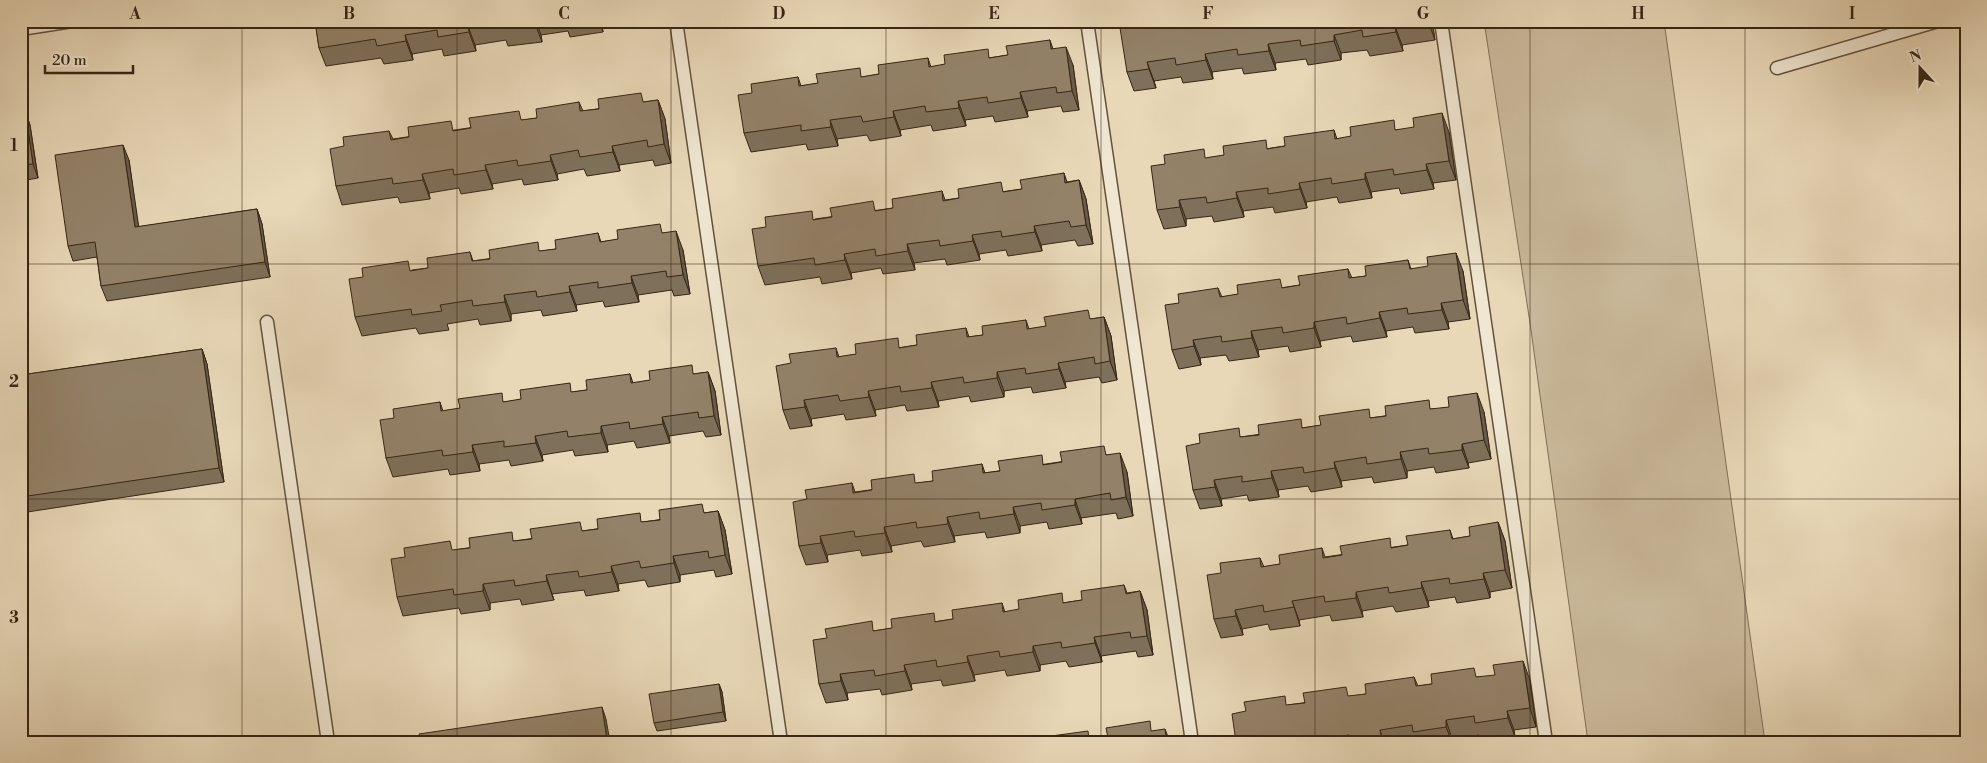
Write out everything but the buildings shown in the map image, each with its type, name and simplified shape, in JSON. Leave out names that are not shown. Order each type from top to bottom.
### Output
[{"type":"lane","points":[[21,29],[72,21]]},
{"type":"lane","points":[[676,21],[781,742]]},
{"type":"lane","points":[[1087,21],[1192,742]]},
{"type":"lane","points":[[1441,21],[1546,742]]},
{"type":"lane","points":[[1777,68],[1936,22]]},
{"type":"lane","points":[[267,322],[328,742]]},
{"type":"shaded area","points":[[1484,21],[1664,21],[1765,742],[1588,742],[1530,323]]}]
